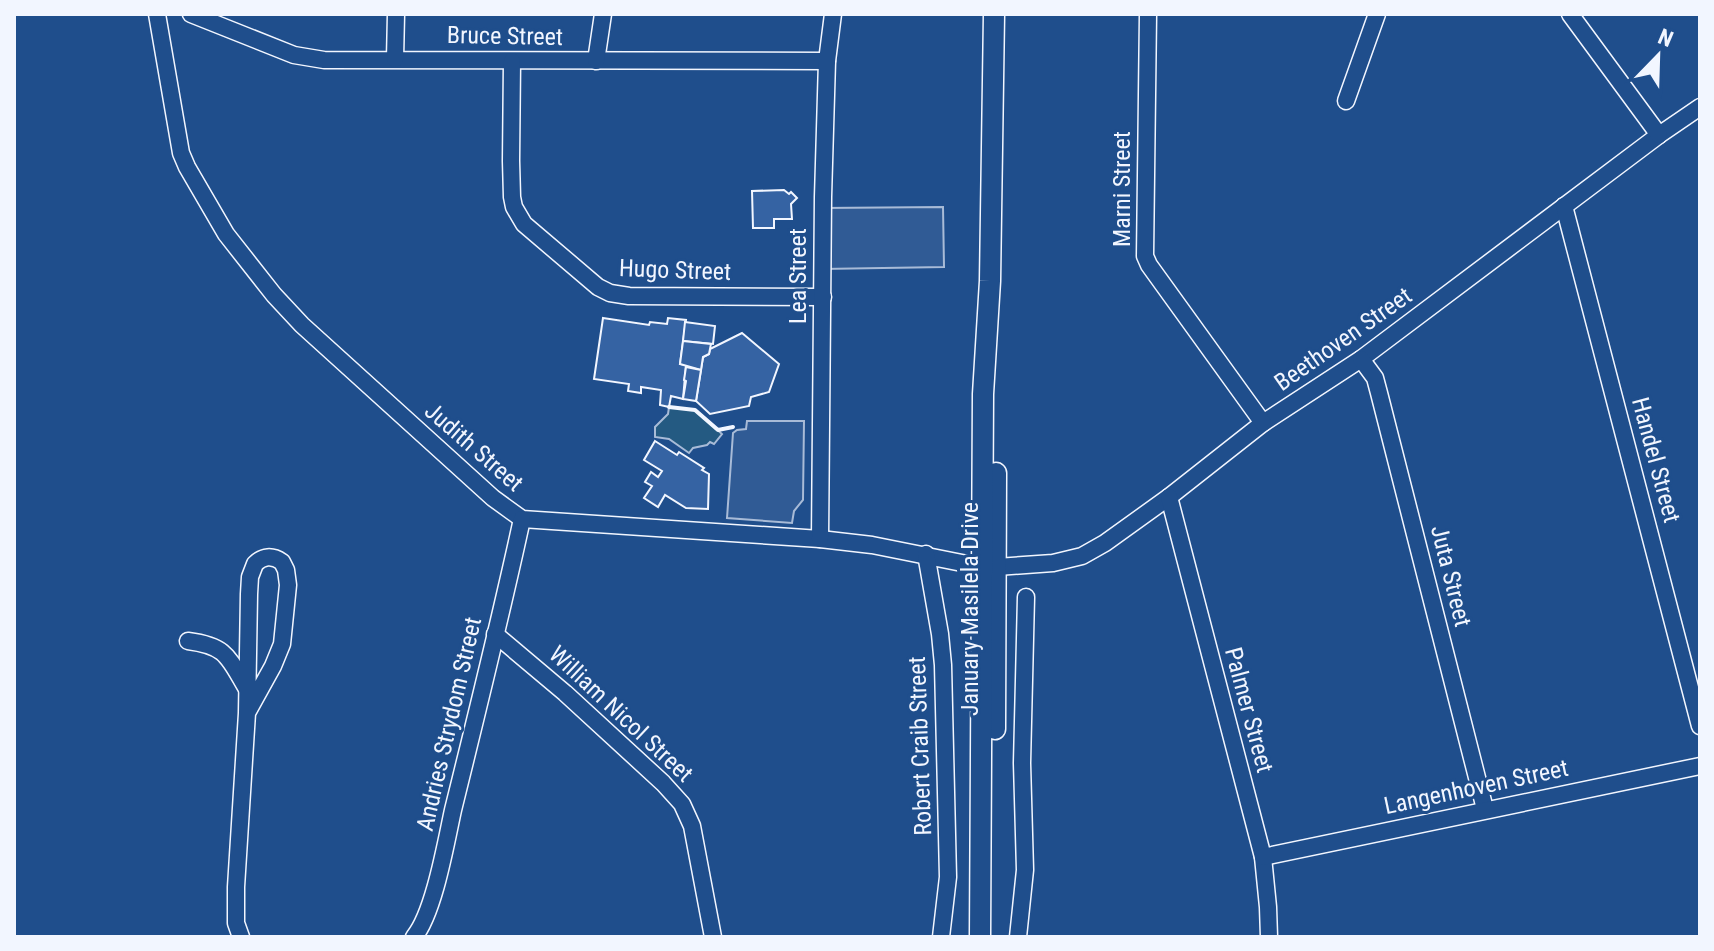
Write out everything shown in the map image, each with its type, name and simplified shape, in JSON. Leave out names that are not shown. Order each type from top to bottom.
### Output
[{"type":"main road","name":"January Masilela Drive","points":[[980,937],[996,394],[990,281],[994,14]]},
{"type":"main road","name":"January Masilela Drive","points":[[988,937],[994,752],[989,567]]},
{"type":"street","name":"Judith Street","points":[[157,14],[181,153],[226,234],[302,325],[493,498],[522,519],[820,539],[872,545],[989,567]]},
{"type":"street","name":"Bruce Street","points":[[191,14],[294,55],[324,60],[827,61]]},
{"type":"street","points":[[395,59],[396,14]]},
{"type":"street","points":[[596,61],[603,14]]},
{"type":"street","name":"Lea Street","points":[[820,539],[822,208],[827,61],[833,14]]},
{"type":"street","name":"Marni Street","points":[[1148,14],[1145,256],[1263,423]]},
{"type":"street","points":[[1346,101],[1377,14]]},
{"type":"street","points":[[1570,14],[1659,135]]},
{"type":"street","name":"Hugo Street","points":[[512,61],[514,207],[524,224],[598,287],[610,293],[629,296],[823,297]]},
{"type":"street","name":"Beethoven Street","points":[[989,567],[1042,565],[1082,556],[1105,543],[1263,423],[1361,359],[1700,107]]},
{"type":"street","name":"Handel Street","points":[[1564,206],[1700,726]]},
{"type":"street","name":"Juta Street","points":[[1361,359],[1375,378],[1485,809]]},
{"type":"street","name":"Palmer Street","points":[[1169,497],[1263,857],[1269,937]]},
{"type":"street","name":"Andries Strydom Street","points":[[414,937],[424,921],[431,898],[522,519]]},
{"type":"street","name":"Robert Craib Street","points":[[926,554],[943,665],[948,877],[941,937]]},
{"type":"street","points":[[241,937],[236,923],[236,887],[247,713],[249,594],[252,571],[259,560],[273,557],[282,562],[287,576],[283,638],[278,657],[247,713]]},
{"type":"street","points":[[1018,937],[1025,870],[1022,763],[1026,597]]},
{"type":"street","name":"William Nicol Street","points":[[495,634],[565,693],[682,804],[692,826],[713,937]]},
{"type":"street","points":[[188,641],[222,650],[247,689]]},
{"type":"street","name":"Langenhoven Street","points":[[1263,857],[1700,766]]},
{"type":"shaded area","points":[[943,207],[944,267],[822,269],[822,208]]},
{"type":"shaded area","points":[[669,407],[695,410],[722,434],[714,444],[710,442],[693,448],[689,453],[669,439],[655,437],[655,427],[668,414]]},
{"type":"shaded area","points":[[747,421],[804,421],[803,500],[794,511],[792,523],[727,518],[733,433],[746,429]]},
{"type":"building","points":[[784,190],[797,198],[791,204],[792,219],[774,219],[774,228],[753,228],[752,191]]},
{"type":"building","points":[[603,318],[649,325],[650,322],[667,324],[668,318],[686,320],[680,364],[686,365],[683,399],[671,396],[669,407],[660,405],[661,390],[641,387],[641,393],[628,391],[629,384],[594,379]]},
{"type":"building","points":[[685,322],[715,326],[713,344],[683,341]]},
{"type":"building","points":[[742,333],[779,364],[769,392],[751,397],[749,406],[710,414],[696,401],[703,357],[709,354],[710,349]]},
{"type":"building","points":[[683,341],[711,344],[709,354],[703,357],[701,370],[680,364]]},
{"type":"building","points":[[686,367],[701,370],[696,401],[683,399]]},
{"type":"building","points":[[655,441],[677,455],[679,452],[709,474],[708,509],[686,508],[665,495],[658,507],[644,498],[652,486],[645,482],[651,472],[658,477],[662,471],[644,460]]},
{"type":"wall","points":[[669,407],[695,410],[718,430],[733,427]]}]
